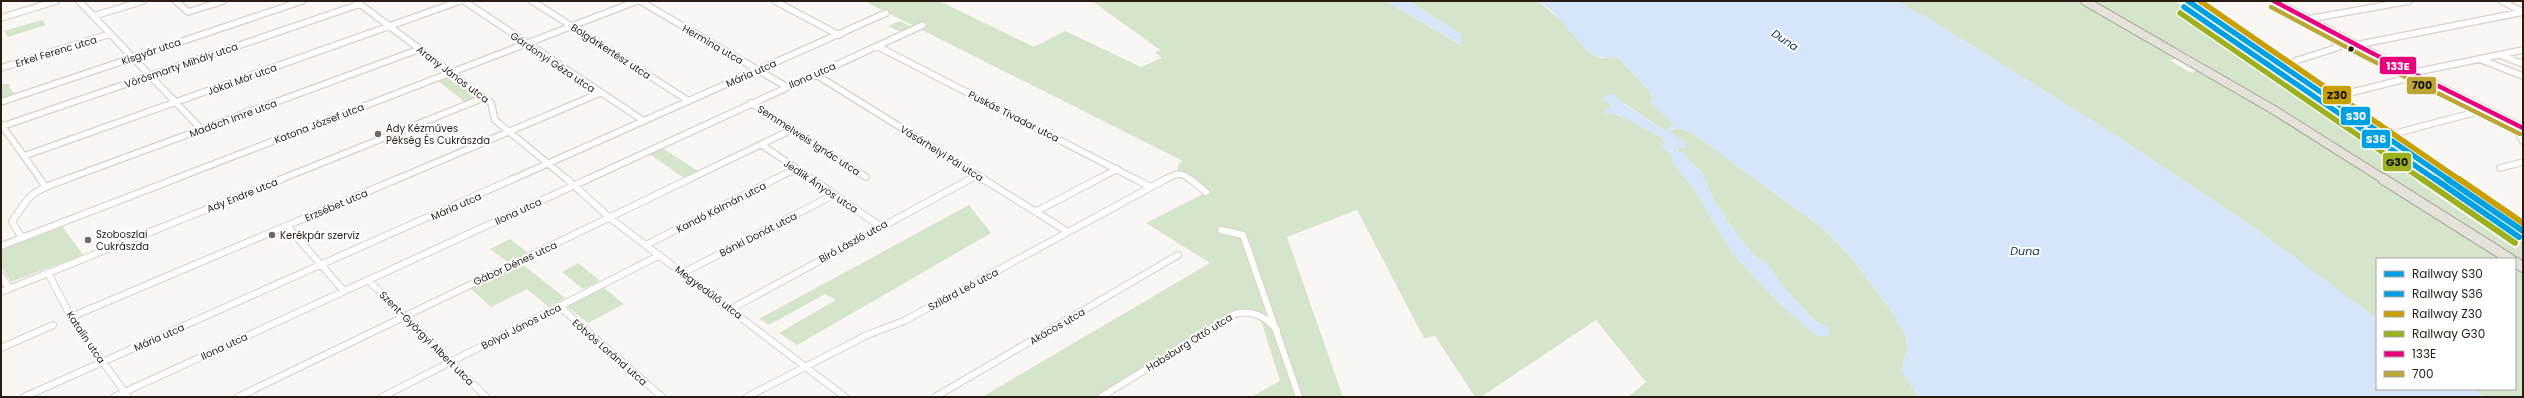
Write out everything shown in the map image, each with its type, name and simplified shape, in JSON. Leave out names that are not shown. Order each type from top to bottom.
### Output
[{"type":"main road","points":[[2084,1],[2274,110],[2508,258]]},
{"type":"main road","points":[[2274,1],[2414,75],[2523,128]]},
{"type":"street","points":[[1,18],[56,1]]},
{"type":"street","points":[[79,1],[152,75],[202,130]]},
{"type":"street","points":[[94,16],[143,1]]},
{"type":"street","points":[[176,1],[188,12],[223,1]]},
{"type":"street","name":"Kisgyár utca","points":[[1,102],[302,1]]},
{"type":"street","name":"Jókai Mór utca","points":[[24,156],[460,1]]},
{"type":"street","name":"Gárdonyi Géza utca","points":[[464,1],[600,94],[644,121]]},
{"type":"street","name":"Bolgárkertész utca","points":[[532,1],[689,101]]},
{"type":"street","name":"Katona József utca","points":[[1,246],[637,1]]},
{"type":"street","name":"Hermina utca","points":[[640,1],[787,87]]},
{"type":"street","points":[[775,1],[839,35]]},
{"type":"street","points":[[2308,19],[2409,1]]},
{"type":"street","points":[[2502,1],[2523,12]]},
{"type":"street","name":"Arany János utca","points":[[358,2],[388,27],[420,49],[493,106],[495,120],[574,185]]},
{"type":"street","name":"Vörösmarty Mihály utca","points":[[2,125],[152,75],[358,2]]},
{"type":"street","points":[[2356,45],[2523,12]]},
{"type":"street","name":"Mária utca","points":[[24,397],[886,13]]},
{"type":"street","name":"Ilona utca","points":[[114,397],[126,394],[344,291],[923,25]]},
{"type":"street","name":"Erkel Ferenc utca","points":[[1,68],[110,34]]},
{"type":"street","points":[[2295,61],[2339,47],[2334,41],[2336,34]]},
{"type":"street","name":"Puskás Tivadar utca","points":[[878,46],[1151,187]]},
{"type":"street","name":"Madách Imre utca","points":[[22,238],[12,222],[29,196],[46,187],[420,49]]},
{"type":"street","points":[[2337,96],[2478,59],[2523,50]]},
{"type":"street","points":[[2498,55],[2523,64]]},
{"type":"street","points":[[2478,59],[2523,76]]},
{"type":"street","name":"Vásárhelyi Pál utca","points":[[815,74],[1068,232]]},
{"type":"street","name":"Erzsébet utca","points":[[71,317],[600,94]]},
{"type":"street","name":"Ady Endre utca","points":[[1,292],[483,98]]},
{"type":"street","name":"Semmelweis Ignác utca","points":[[752,103],[866,177]]},
{"type":"street","points":[[2393,134],[2484,110]]},
{"type":"street","points":[[2,125],[46,187]]},
{"type":"street","name":"Gábor Dénes utca","points":[[238,397],[793,129]]},
{"type":"street","points":[[2523,135],[2520,137],[2523,141]]},
{"type":"street","name":"Jedlik Ányos utca","points":[[762,145],[880,226]]},
{"type":"street","points":[[2500,168],[2523,162]]},
{"type":"street","name":"Kandó Kálmán utca","points":[[646,245],[795,169]]},
{"type":"street","points":[[1037,212],[1117,170]]},
{"type":"street","name":"Szilárd Leó utca","points":[[747,397],[883,328],[904,321],[1177,173],[1184,174],[1206,192]]},
{"type":"street","name":"Bíró László utca","points":[[731,309],[880,226],[977,175]]},
{"type":"street","name":"Megyedűlő utca","points":[[574,185],[610,218],[845,397]]},
{"type":"street","name":"Bánki Donát utca","points":[[683,273],[833,195]]},
{"type":"street","points":[[287,226],[320,266],[344,291]]},
{"type":"street","points":[[1221,230],[1243,235],[1300,397]]},
{"type":"street","name":"Bolyai János utca","points":[[382,397],[660,255]]},
{"type":"street","name":"Akácos utca","points":[[935,397],[1178,255]]},
{"type":"street","name":"Katalin utca","points":[[48,273],[71,317],[126,394]]},
{"type":"street","points":[[1,276],[9,288]]},
{"type":"street","name":"Szent-Györgyi Albert utca","points":[[368,280],[486,397]]},
{"type":"street","name":"Eötvös Loránd utca","points":[[559,306],[662,397]]},
{"type":"street","name":"Habsburg Ottó utca","points":[[1101,397],[1235,314],[1250,312],[1263,316],[1277,330]]},
{"type":"street","points":[[1,348],[53,325]]},
{"type":"green space","points":[[864,1],[939,1],[1034,47],[1065,31],[1141,67],[1162,58],[1155,52],[1160,50],[1092,1],[1385,1],[1461,45],[1461,34],[1408,1],[1538,1],[1564,23],[1591,54],[1600,58],[1617,57],[1645,86],[1653,97],[1650,102],[1675,125],[1665,131],[1619,100],[1603,99],[1612,106],[1605,111],[1628,119],[1662,138],[1665,143],[1664,148],[1672,155],[1672,162],[1694,189],[1732,253],[1777,301],[1818,337],[1829,328],[1815,321],[1781,284],[1768,265],[1757,258],[1743,243],[1714,201],[1702,172],[1687,159],[1684,153],[1678,153],[1677,148],[1686,148],[1669,131],[1678,128],[1692,133],[1825,230],[1851,257],[1890,309],[1906,336],[1908,348],[1901,371],[1919,397],[1628,397],[1646,382],[1596,320],[1481,397],[1475,397],[1435,336],[1424,338],[1357,210],[1287,237],[1343,397],[1251,397],[1280,381],[1260,317],[1247,315],[1229,320],[1104,397],[982,397],[1210,263],[1146,223],[1207,192],[1178,172],[1178,165],[1183,161]]},
{"type":"green space","points":[[1896,1],[2082,1],[2180,58],[2170,60],[2189,72],[2197,71],[2189,65],[2279,116],[2502,258],[2376,258],[2376,318],[2253,227],[2110,132],[1929,19]]},
{"type":"green space","points":[[2088,1],[2175,1],[2523,234],[2523,263],[2516,258],[2190,55]]},
{"type":"green space","points":[[42,20],[46,25],[8,37],[4,31]]},
{"type":"green space","points":[[900,21],[912,27],[901,32],[888,26]]},
{"type":"green space","points":[[450,74],[479,97],[467,104],[437,80]]},
{"type":"green space","points":[[1,84],[10,84],[9,87],[14,93],[25,91],[1,100]]},
{"type":"green space","points":[[661,147],[698,171],[684,178],[648,153]]},
{"type":"green space","points":[[969,205],[991,233],[797,345],[779,333],[836,300],[825,294],[769,325],[759,319]]},
{"type":"green space","points":[[62,226],[83,255],[11,282],[1,267],[1,249]]},
{"type":"green space","points":[[510,239],[528,253],[509,263],[490,249]]},
{"type":"green space","points":[[578,263],[600,281],[583,289],[562,272]]},
{"type":"green space","points":[[522,264],[565,298],[549,307],[527,289],[491,307],[470,288]]},
{"type":"green space","points":[[2516,267],[2523,271],[2523,397],[2484,397],[2474,390],[2516,390]]},
{"type":"green space","points":[[602,286],[624,304],[588,323],[565,305]]},
{"type":"water","points":[[1385,1],[1408,1],[1461,34],[1462,45]]},
{"type":"water","name":"Duna","points":[[1538,1],[1896,1],[1929,19],[2110,132],[2253,227],[2376,318],[2376,390],[2474,390],[2484,397],[1919,397],[1901,371],[1908,348],[1906,336],[1890,309],[1851,257],[1825,230],[1692,133],[1678,128],[1669,131],[1686,144],[1686,148],[1677,148],[1676,151],[1684,152],[1687,159],[1702,172],[1714,201],[1743,243],[1757,258],[1768,265],[1781,284],[1815,321],[1829,328],[1830,335],[1818,337],[1777,301],[1732,253],[1694,189],[1672,162],[1672,155],[1660,145],[1665,143],[1662,138],[1619,115],[1606,114],[1605,111],[1612,106],[1603,99],[1605,95],[1614,94],[1625,105],[1665,131],[1674,125],[1650,102],[1653,97],[1645,86],[1617,57],[1599,57],[1592,54],[1546,6]]},
{"type":"rail line","name":"S30","points":[[2188,1],[2523,231]]},
{"type":"rail line","name":"Z30","points":[[2200,1],[2523,223]]},
{"type":"rail line","name":"S36","points":[[2184,7],[2519,237]]},
{"type":"rail line","name":"G30","points":[[2180,13],[2515,243]]},
{"type":"transit line","name":"133E","points":[[2274,1],[2370,52],[2523,128]]},
{"type":"transit line","name":"700","points":[[2271,7],[2367,58],[2520,134]]},
{"type":"place","name":"Ady Kézműves Pékség És Cukrászda","points":[[378,134]]},
{"type":"place","name":"Kerékpár szerviz","points":[[272,235]]},
{"type":"place","name":"Szoboszlai Cukrászda","points":[[88,240]]}]
